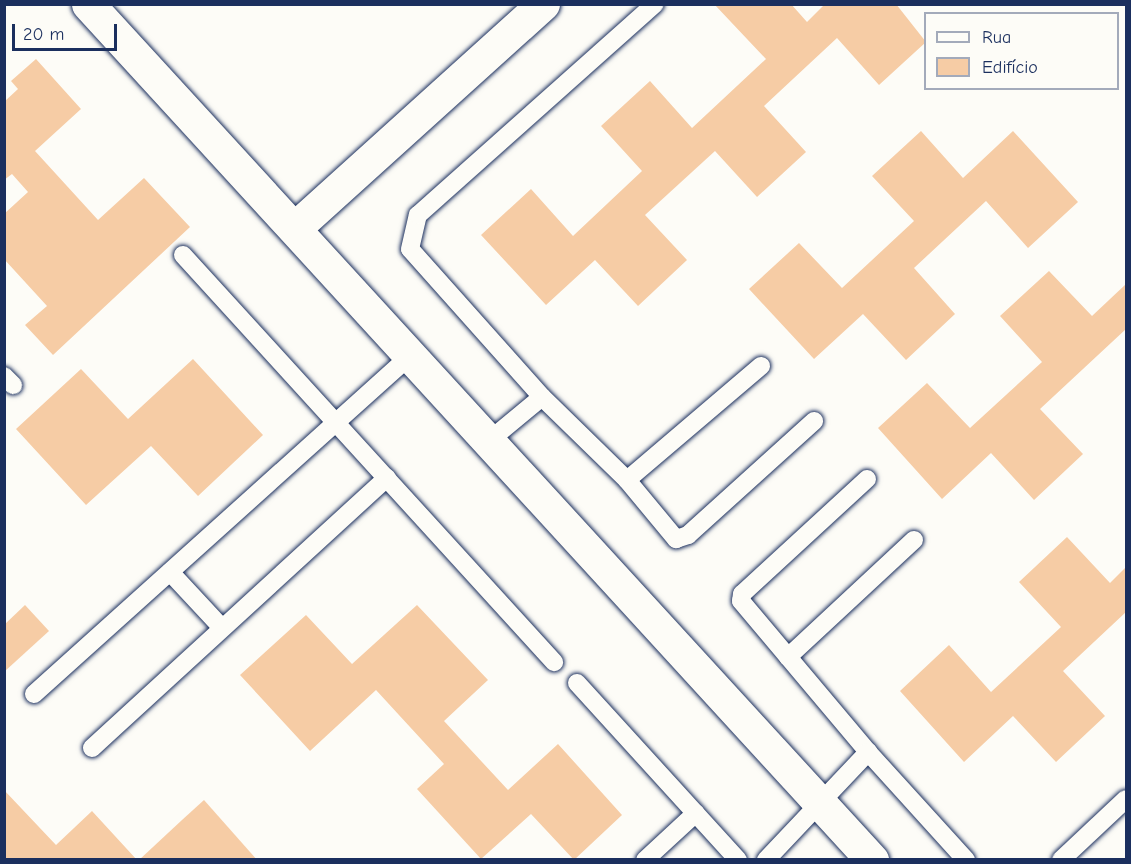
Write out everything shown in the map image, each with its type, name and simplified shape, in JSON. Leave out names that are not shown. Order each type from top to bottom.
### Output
[{"type":"street","points":[[88,4],[296,227],[872,860]]},
{"type":"street","points":[[296,227],[543,4]]},
{"type":"lane","points":[[655,4],[418,215],[411,234],[410,249],[542,397],[627,480],[676,539],[688,535],[814,421]]},
{"type":"lane","points":[[183,255],[554,662]]},
{"type":"lane","points":[[34,694],[334,421],[412,354]]},
{"type":"lane","points":[[627,480],[761,366]]},
{"type":"lane","points":[[490,440],[542,397]]},
{"type":"lane","points":[[92,748],[387,478]]},
{"type":"lane","points":[[867,479],[742,594],[743,609],[966,860]]},
{"type":"lane","points":[[788,657],[914,540]]},
{"type":"lane","points":[[170,572],[222,628]]},
{"type":"lane","points":[[577,682],[738,860]]},
{"type":"lane","points":[[766,860],[822,805],[868,752]]},
{"type":"lane","points":[[1061,860],[1126,799]]},
{"type":"lane","points":[[645,860],[696,813]]},
{"type":"building","points":[[714,4],[791,4],[807,22],[825,4],[896,4],[924,39],[924,44],[879,85],[837,38],[764,106],[806,152],[757,197],[715,151],[645,215],[687,260],[638,306],[595,260],[546,305],[481,235],[531,189],[573,236],[642,171],[601,126],[650,81],[692,128],[766,59]]},
{"type":"building","points":[[36,59],[81,109],[35,151],[98,220],[144,178],[190,227],[53,355],[25,325],[47,306],[4,259],[4,214],[28,192],[12,174],[4,180],[4,102],[18,89],[11,81]]},
{"type":"building","points":[[921,131],[963,178],[1013,131],[1078,202],[1028,248],[986,201],[914,268],[955,314],[906,360],[863,314],[814,359],[749,289],[799,243],[842,288],[914,221],[872,176]]},
{"type":"building","points":[[1049,271],[1092,316],[1126,284],[1126,329],[1040,409],[1083,454],[1034,500],[991,453],[942,499],[878,428],[927,383],[970,428],[1042,362],[1000,316]]},
{"type":"building","points":[[193,359],[263,435],[198,496],[151,446],[86,505],[16,429],[81,369],[128,419]]},
{"type":"building","points":[[1067,537],[1110,583],[1126,567],[1126,612],[1063,671],[1105,716],[1056,762],[1013,716],[964,762],[900,691],[949,645],[991,692],[1061,627],[1019,582]]},
{"type":"building","points":[[25,605],[49,631],[4,672],[4,625]]},
{"type":"building","points":[[417,605],[488,680],[444,721],[508,790],[558,744],[622,815],[574,860],[531,814],[481,859],[417,789],[444,764],[376,690],[310,751],[240,675],[306,615],[352,664]]},
{"type":"building","points":[[4,790],[56,845],[92,811],[137,860],[4,860]]},
{"type":"building","points":[[204,800],[257,860],[139,860],[182,820]]}]
